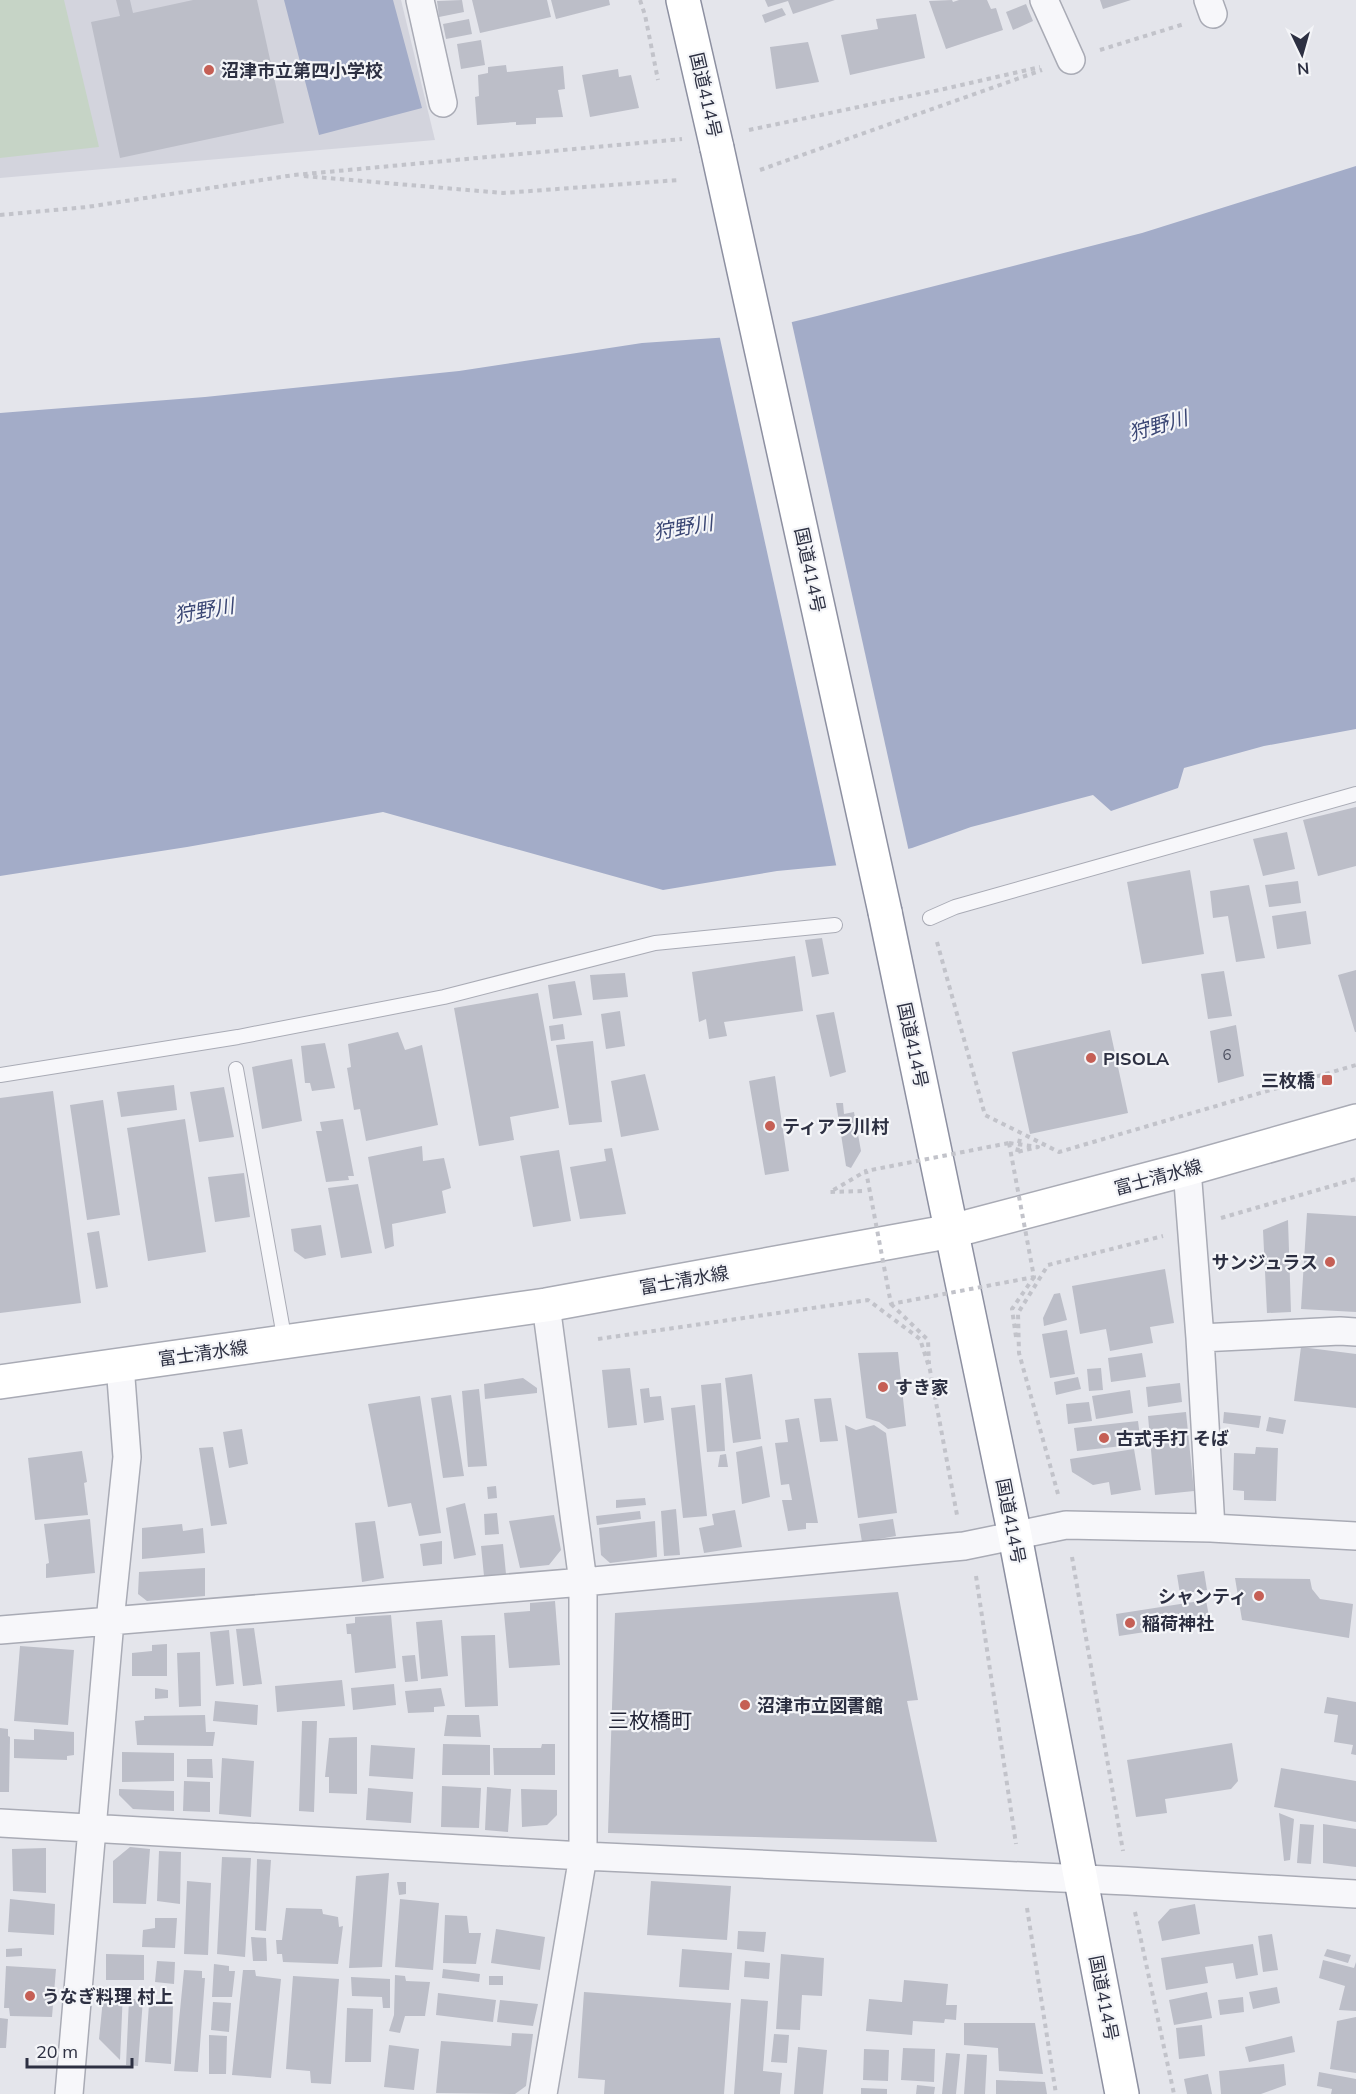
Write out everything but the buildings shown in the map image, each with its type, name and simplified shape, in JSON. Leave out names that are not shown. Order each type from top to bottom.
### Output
[{"type":"main road","name":"国道414号","points":[[683,0],[885,912],[952,1231],[1015,1536],[1122,2094]]},
{"type":"main road","name":"富士清水線","points":[[0,1382],[546,1305],[952,1231],[1187,1169],[1356,1121]]},
{"type":"street","points":[[420,0],[443,103]]},
{"type":"street","points":[[1044,0],[1071,60]]},
{"type":"street","points":[[1187,1169],[1211,1528]]},
{"type":"street","points":[[543,2094],[583,1856],[583,1581],[546,1305]]},
{"type":"street","points":[[1200,1338],[1356,1332]]},
{"type":"street","points":[[69,2094],[94,1828],[110,1620],[127,1457],[120,1365]]},
{"type":"street","points":[[0,1630],[964,1546],[1066,1525],[1211,1528],[1356,1536]]},
{"type":"street","points":[[0,1823],[583,1856],[1356,1894]]},
{"type":"lane","points":[[930,918],[955,907],[1356,794]]},
{"type":"lane","points":[[0,1075],[238,1037],[444,998],[655,944],[835,925]]},
{"type":"lane","points":[[236,1069],[285,1341]]},
{"type":"path","points":[[640,0],[658,80]]},
{"type":"path","points":[[760,170],[1071,60],[1211,7]]},
{"type":"path","points":[[0,216],[87,207],[294,175],[716,142],[753,129],[1071,60]]},
{"type":"path","points":[[294,175],[503,193],[680,180]]},
{"type":"path","points":[[930,918],[985,1115],[1059,1152],[1356,1065]]},
{"type":"path","points":[[862,1191],[830,1192],[866,1171],[1009,1143],[1038,1147],[1017,1152],[1021,1134]]},
{"type":"path","points":[[1009,1143],[1034,1277],[1012,1309],[1019,1353],[1066,1525],[1128,1881],[1174,2094]]},
{"type":"path","points":[[866,1171],[891,1304],[928,1340],[930,1370]]},
{"type":"path","points":[[1019,1353],[1018,1313],[1048,1265]]},
{"type":"path","points":[[891,1304],[1034,1277]]},
{"type":"path","points":[[598,1339],[868,1300],[920,1338],[930,1370],[964,1546],[975,1570],[1056,2094]]},
{"type":"shaded area","name":"沼津市立第四小学校","points":[[0,0],[401,0],[435,140],[0,178]]},
{"type":"green space","points":[[0,0],[64,0],[99,147],[0,158]]},
{"type":"water","points":[[284,0],[393,0],[422,108],[319,135]]},
{"type":"water","name":"狩野川","points":[[1356,166],[1356,729],[1264,746],[1184,768],[1178,788],[1111,811],[1093,795],[971,827],[912,848],[840,865],[777,871],[663,890],[383,812],[187,847],[0,876],[0,413],[205,397],[459,371],[642,343],[730,337],[1142,233]]},
{"type":"pier","points":[[791,319],[909,852],[837,869],[719,334]]},
{"type":"place","name":"沼津市立第四小学校","points":[[209,70]]},
{"type":"place","name":"PISOLA","points":[[1091,1058]]},
{"type":"place","name":"三枚橋","points":[[1327,1080]]},
{"type":"place","name":"ティアラ川村","points":[[770,1126]]},
{"type":"place","name":"サンジュラス","points":[[1330,1262]]},
{"type":"place","name":"すき家","points":[[883,1387]]},
{"type":"place","name":"古式手打 そば","points":[[1104,1438]]},
{"type":"place","name":"シャンティ","points":[[1259,1596]]},
{"type":"place","name":"稲荷神社","points":[[1130,1623]]},
{"type":"place","name":"沼津市立図書館","points":[[745,1705]]},
{"type":"place","name":"うなぎ料理 村上","points":[[30,1996]]},
{"type":"district","name":"三枚橋町","points":[[650,1720]]}]
